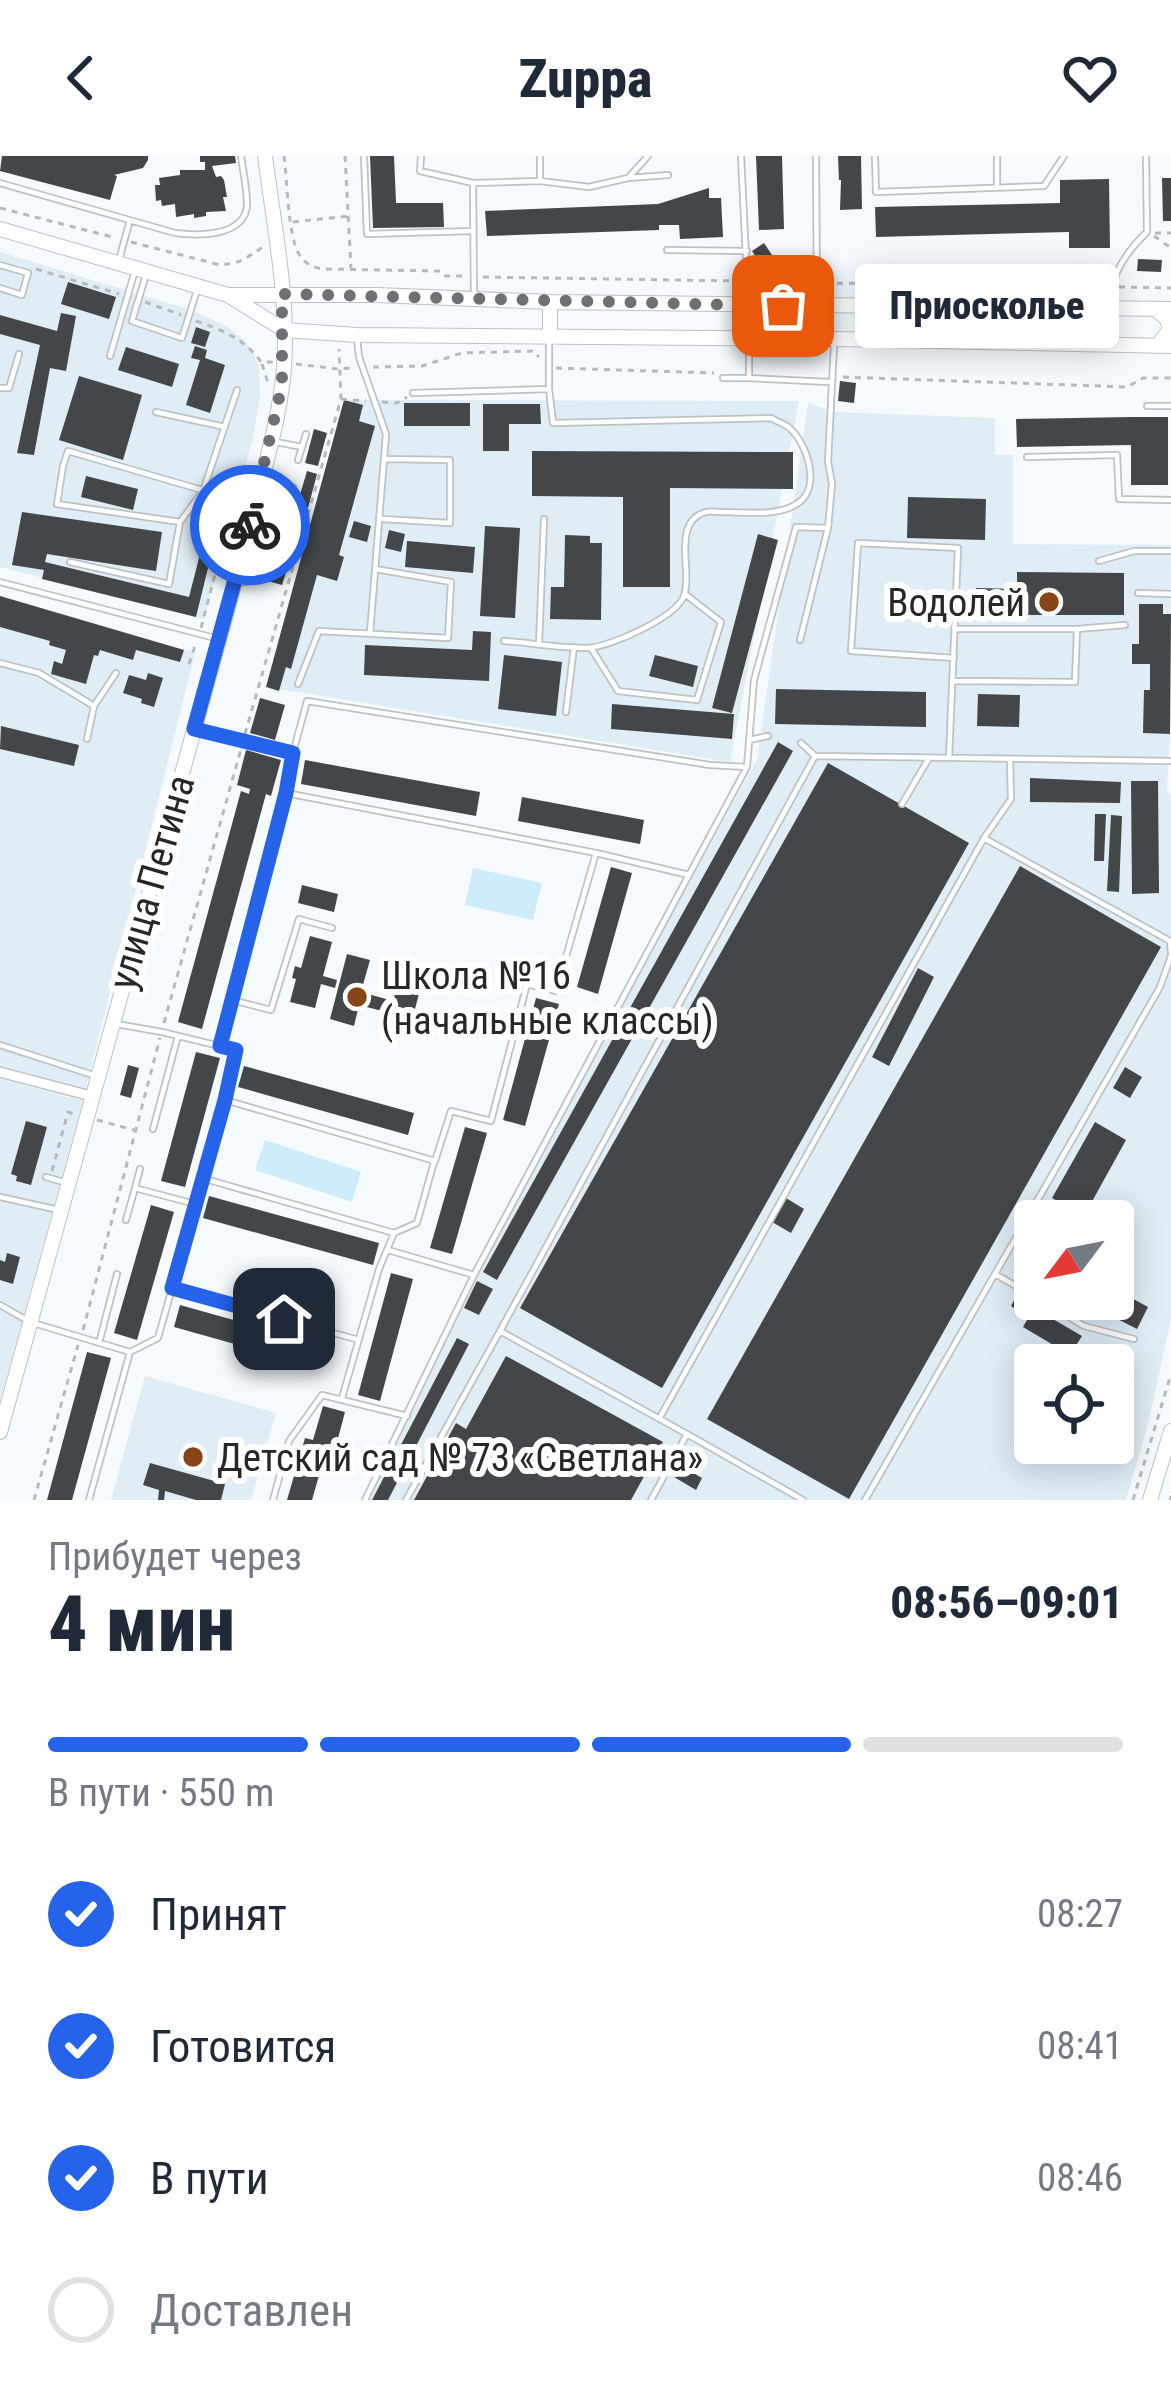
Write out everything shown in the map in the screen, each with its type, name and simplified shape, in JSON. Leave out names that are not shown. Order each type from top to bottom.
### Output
[{"type":"main road","name":"улица Петина","points":[[0,1428],[233,584],[267,480],[282,385],[284,330],[266,157]]},
{"type":"main road","points":[[0,230],[228,296],[284,330],[1164,346],[1170,329],[1163,309],[228,296]]},
{"type":"main road","points":[[550,302],[550,336]]},
{"type":"main road","points":[[1153,1499],[1171,1431]]},
{"type":"street","points":[[0,1072],[91,1096]]},
{"type":"lane","points":[[0,183],[190,235],[219,232],[248,209],[242,156]]},
{"type":"lane","points":[[364,156],[368,234],[473,232]]},
{"type":"lane","points":[[421,156],[420,171],[473,184],[540,181],[589,187],[668,175]]},
{"type":"lane","points":[[540,156],[540,181]]},
{"type":"lane","points":[[628,178],[648,156]]},
{"type":"lane","points":[[742,156],[748,305]]},
{"type":"lane","points":[[816,156],[817,306]]},
{"type":"lane","points":[[875,156],[876,192],[1044,186],[1064,156]]},
{"type":"lane","points":[[997,156],[997,188]]},
{"type":"lane","points":[[1111,309],[1110,287],[1129,250],[1147,232],[1146,156]]},
{"type":"lane","points":[[473,184],[474,299]]},
{"type":"lane","points":[[118,263],[130,220]]},
{"type":"lane","points":[[667,250],[747,251]]},
{"type":"lane","points":[[0,265],[28,273],[22,295],[0,288]]},
{"type":"lane","points":[[141,270],[132,321],[182,338],[198,286]]},
{"type":"lane","points":[[110,356],[141,270]]},
{"type":"lane","points":[[348,334],[386,434],[370,633]]},
{"type":"lane","points":[[503,641],[591,648],[620,639],[674,609],[685,594],[690,524],[704,512],[784,511],[809,492],[809,463],[801,443],[790,428],[771,418],[553,423],[550,336]]},
{"type":"lane","points":[[749,338],[749,376]]},
{"type":"lane","points":[[800,640],[828,528],[834,339]]},
{"type":"lane","points":[[0,388],[9,388],[19,354]]},
{"type":"lane","points":[[722,378],[832,379]]},
{"type":"lane","points":[[413,393],[549,389]]},
{"type":"lane","points":[[70,562],[169,584],[180,522],[203,491],[237,390]]},
{"type":"lane","points":[[1147,406],[1171,406]]},
{"type":"lane","points":[[156,412],[225,427]]},
{"type":"lane","points":[[298,460],[305,434]]},
{"type":"lane","points":[[271,441],[302,447]]},
{"type":"lane","points":[[180,522],[57,504],[68,452],[256,506]]},
{"type":"lane","points":[[1027,457],[1117,454],[1119,499],[1171,500]]},
{"type":"lane","points":[[379,518],[450,523],[450,460],[384,459]]},
{"type":"lane","points":[[267,480],[293,487]]},
{"type":"lane","points":[[233,584],[259,580],[278,514],[267,480]]},
{"type":"lane","points":[[539,644],[544,519]]},
{"type":"lane","points":[[365,1500],[474,1275],[747,767],[754,680],[796,527],[828,528]]},
{"type":"lane","points":[[950,758],[952,681],[954,658],[958,548],[858,543],[851,651],[954,658]]},
{"type":"lane","points":[[1099,561],[1134,551],[1171,551]]},
{"type":"lane","points":[[298,684],[319,631],[448,638],[451,582],[375,569]]},
{"type":"lane","points":[[0,582],[218,639]]},
{"type":"lane","points":[[1138,593],[1171,594]]},
{"type":"lane","points":[[591,648],[617,691],[698,700],[721,622],[685,594]]},
{"type":"lane","points":[[955,629],[1125,625]]},
{"type":"lane","points":[[952,681],[1075,682],[1077,629]]},
{"type":"lane","points":[[566,712],[574,646]]},
{"type":"lane","points":[[0,663],[40,673],[94,706]]},
{"type":"lane","points":[[87,739],[94,706],[116,673]]},
{"type":"lane","points":[[220,1046],[307,701],[747,767]]},
{"type":"lane","points":[[194,729],[293,753]]},
{"type":"lane","points":[[749,740],[768,736]]},
{"type":"lane","points":[[801,743],[815,756],[1171,761]]},
{"type":"lane","points":[[406,1500],[815,756]]},
{"type":"lane","points":[[902,804],[929,758]]},
{"type":"lane","points":[[659,1419],[984,838],[1011,799],[1010,758]]},
{"type":"lane","points":[[286,793],[689,875]]},
{"type":"lane","points":[[865,1500],[1160,987],[1171,955],[1170,940],[984,838]]},
{"type":"lane","points":[[202,1178],[394,1233],[417,1223],[451,1111],[491,1121],[526,984],[556,991],[596,853]]},
{"type":"lane","points":[[232,1000],[271,1010],[298,919],[332,928]]},
{"type":"lane","points":[[0,1305],[30,1322],[130,1352],[158,1338],[236,1050],[111,1024]]},
{"type":"lane","points":[[153,1129],[178,1036]]},
{"type":"lane","points":[[0,1045],[96,1076]]},
{"type":"lane","points":[[225,1100],[434,1161]]},
{"type":"lane","points":[[126,1220],[140,1168]]},
{"type":"lane","points":[[46,1177],[67,1183]]},
{"type":"lane","points":[[135,1188],[195,1204]]},
{"type":"lane","points":[[0,1197],[59,1210]]},
{"type":"lane","points":[[342,1399],[394,1233]]},
{"type":"lane","points":[[388,1250],[474,1275]]},
{"type":"lane","points":[[99,1343],[117,1274]]},
{"type":"lane","points":[[995,1274],[1014,1285]]},
{"type":"lane","points":[[172,1288],[358,1340]]},
{"type":"lane","points":[[1074,1320],[1134,1339]]},
{"type":"lane","points":[[500,1331],[803,1500]]},
{"type":"lane","points":[[89,1500],[130,1352]]},
{"type":"lane","points":[[273,1500],[290,1441],[322,1394],[407,1416]]},
{"type":"lane","points":[[651,1500],[687,1434]]},
{"type":"path","points":[[284,156],[294,244],[314,267],[440,271],[446,276],[474,277],[1171,288]]},
{"type":"path","points":[[345,156],[351,269]]},
{"type":"path","points":[[0,208],[216,264],[231,265],[260,247],[277,246]]},
{"type":"path","points":[[292,222],[349,216]]},
{"type":"path","points":[[1147,232],[1171,233]]},
{"type":"path","points":[[1147,232],[1171,248]]},
{"type":"path","points":[[341,270],[341,295]]},
{"type":"path","points":[[34,1500],[341,399],[338,369],[348,334]]},
{"type":"path","points":[[262,362],[269,389]]},
{"type":"path","points":[[548,368],[749,376]]},
{"type":"path","points":[[832,379],[1127,387],[1143,378],[1171,378]]},
{"type":"path","points":[[189,664],[235,499]]},
{"type":"path","points":[[1133,1500],[1171,1374]]},
{"type":"shaded area","points":[[0,252],[191,310],[228,327],[253,352],[260,398],[253,437],[204,619],[0,567]]},
{"type":"shaded area","points":[[344,400],[799,401],[730,762],[266,687]]},
{"type":"shaded area","points":[[808,403],[833,412],[995,418],[995,455],[1013,455],[1013,544],[1171,545],[1167,790],[1171,797],[1171,1319],[1126,1500],[361,1500],[472,1276],[757,760]]},
{"type":"shaded area","points":[[0,596],[195,653],[86,1088],[0,1065]]},
{"type":"shaded area","points":[[473,868],[542,883],[533,920],[465,905]]},
{"type":"shaded area","points":[[0,1079],[83,1101],[0,1401]]},
{"type":"shaded area","points":[[265,1140],[361,1172],[352,1202],[255,1170]]},
{"type":"shaded area","name":"Детский сад № 73 «Светлана»","points":[[145,1376],[276,1413],[251,1500],[111,1500]]},
{"type":"building","points":[[2,156],[148,156],[148,160],[143,168],[114,175],[110,200],[0,171]]},
{"type":"building","points":[[200,156],[235,156],[236,163],[212,166],[216,177],[224,180],[226,211],[176,217],[175,204],[162,206],[161,200],[156,201],[155,185],[160,185],[159,178],[180,175],[180,170],[205,170]]},
{"type":"building","points":[[370,156],[394,156],[396,203],[443,203],[444,227],[373,228]]},
{"type":"building","points":[[756,156],[782,156],[784,229],[759,230]]},
{"type":"building","points":[[838,156],[861,156],[862,209],[840,210]]},
{"type":"building","points":[[1162,178],[1171,178],[1171,221],[1163,221]]},
{"type":"building","points":[[1109,179],[1110,248],[1069,248],[1069,232],[876,237],[875,207],[1060,203],[1060,180]]},
{"type":"building","points":[[709,188],[709,198],[721,198],[723,237],[680,239],[679,225],[659,225],[659,230],[487,236],[485,211],[658,204]]},
{"type":"building","points":[[764,243],[774,258],[762,266],[752,251]]},
{"type":"building","points":[[1138,259],[1162,260],[1161,272],[1137,271]]},
{"type":"building","points":[[68,282],[116,297],[109,319],[61,304]]},
{"type":"building","points":[[61,313],[76,316],[66,371],[50,368],[34,455],[17,453],[40,345],[0,334],[0,315],[57,331]]},
{"type":"building","points":[[196,327],[210,332],[205,347],[191,343]]},
{"type":"building","points":[[195,346],[207,350],[205,358],[225,365],[210,413],[186,405],[200,360],[191,358]]},
{"type":"building","points":[[126,347],[179,364],[172,387],[118,370]]},
{"type":"building","points":[[79,376],[142,395],[123,460],[59,440]]},
{"type":"building","points":[[840,381],[856,383],[854,403],[838,401]]},
{"type":"building","points":[[344,400],[363,405],[359,421],[375,426],[339,555],[344,557],[337,581],[317,575],[291,669],[286,667],[279,691],[266,687]]},
{"type":"building","points":[[404,403],[470,403],[470,426],[404,426]]},
{"type":"building","points":[[483,404],[540,404],[541,424],[509,424],[509,451],[483,451]]},
{"type":"building","points":[[1168,417],[1168,485],[1131,485],[1131,445],[1017,447],[1016,419]]},
{"type":"building","points":[[314,429],[327,433],[318,466],[305,463]]},
{"type":"building","points":[[532,451],[793,452],[793,489],[670,488],[670,587],[623,587],[623,497],[532,496]]},
{"type":"building","points":[[307,471],[317,474],[308,508],[297,505]]},
{"type":"building","points":[[86,476],[138,489],[133,510],[81,497]]},
{"type":"building","points":[[908,497],[986,499],[985,540],[907,538]]},
{"type":"building","points":[[208,503],[223,507],[196,617],[42,579],[44,570],[12,565],[22,512],[162,532],[156,571],[47,554],[45,562],[189,597],[209,519],[204,518]]},
{"type":"building","points":[[292,509],[305,513],[282,585],[268,581]]},
{"type":"building","points":[[354,521],[371,526],[367,542],[349,537]]},
{"type":"building","points":[[485,526],[520,528],[515,618],[480,616]]},
{"type":"building","points":[[389,530],[405,534],[401,552],[385,548]]},
{"type":"building","points":[[758,534],[778,540],[732,713],[712,708]]},
{"type":"building","points":[[565,535],[590,536],[590,543],[602,543],[601,620],[550,619],[551,587],[564,587]]},
{"type":"building","points":[[407,541],[475,547],[473,573],[405,567]]},
{"type":"building","name":"Водолей","points":[[1017,572],[1124,573],[1124,615],[974,615],[976,588],[1017,589]]},
{"type":"building","points":[[0,596],[184,650],[180,662],[136,650],[133,660],[100,650],[94,655],[86,684],[51,674],[54,661],[62,664],[66,650],[0,627]]},
{"type":"building","points":[[1139,604],[1163,604],[1163,614],[1171,614],[1170,734],[1143,733],[1150,664],[1132,664],[1132,644],[1139,644]]},
{"type":"building","points":[[473,631],[491,632],[489,681],[364,675],[365,645],[472,650]]},
{"type":"building","points":[[504,655],[562,662],[556,716],[498,709]]},
{"type":"building","points":[[655,655],[698,666],[693,687],[649,676]]},
{"type":"building","points":[[148,673],[163,678],[154,707],[123,693],[129,675],[146,680]]},
{"type":"building","points":[[776,689],[926,692],[926,727],[775,724]]},
{"type":"building","points":[[978,694],[1020,695],[1019,727],[977,726]]},
{"type":"building","points":[[260,698],[285,705],[275,740],[250,733]]},
{"type":"building","points":[[612,704],[734,714],[732,739],[611,729]]},
{"type":"building","points":[[1,726],[79,745],[74,766],[0,749]]},
{"type":"building","points":[[778,742],[793,751],[497,1280],[483,1272]]},
{"type":"building","points":[[246,750],[281,760],[271,796],[266,794],[202,1029],[178,1022],[241,791],[249,794],[250,789],[237,785]]},
{"type":"building","points":[[305,760],[480,792],[476,816],[301,784]]},
{"type":"building","points":[[828,763],[969,843],[662,1388],[520,1308]]},
{"type":"building","points":[[1030,778],[1121,782],[1120,803],[1030,802]]},
{"type":"building","points":[[1131,781],[1158,781],[1159,893],[1132,894]]},
{"type":"building","points":[[522,797],[644,820],[640,844],[518,821]]},
{"type":"building","points":[[1095,814],[1106,814],[1104,861],[1094,861]]},
{"type":"building","points":[[1111,815],[1122,816],[1119,892],[1107,891]]},
{"type":"building","points":[[1020,866],[1161,947],[849,1499],[707,1419]]},
{"type":"building","points":[[611,867],[632,873],[598,994],[577,987]]},
{"type":"building","points":[[302,885],[338,894],[334,912],[298,903]]},
{"type":"building","points":[[310,936],[332,942],[323,976],[337,980],[335,988],[321,984],[315,1008],[290,1002],[295,966],[301,968]]},
{"type":"building","name":"Школа №16 (начальные классы)","points":[[347,954],[370,960],[361,992],[393,1001],[402,969],[424,975],[407,1039],[384,1033],[390,1013],[359,1005],[354,1026],[330,1019]]},
{"type":"building","points":[[918,968],[934,977],[889,1066],[872,1057]]},
{"type":"building","points":[[536,998],[559,1004],[525,1126],[503,1120]]},
{"type":"building","points":[[196,1052],[220,1058],[185,1187],[161,1181]]},
{"type":"building","points":[[128,1065],[139,1068],[131,1098],[120,1095]]},
{"type":"building","points":[[244,1066],[414,1113],[408,1135],[238,1087]]},
{"type":"building","points":[[1125,1067],[1142,1077],[1130,1098],[1113,1088]]},
{"type":"building","points":[[26,1121],[47,1127],[31,1185],[16,1181],[17,1176],[11,1174]]},
{"type":"building","points":[[1095,1122],[1126,1140],[1093,1200],[1052,1198]]},
{"type":"building","points":[[465,1127],[487,1133],[452,1254],[430,1248]]},
{"type":"building","points":[[209,1196],[379,1243],[373,1265],[203,1218]]},
{"type":"building","points":[[786,1198],[804,1209],[791,1233],[772,1222]]},
{"type":"building","points":[[151,1205],[174,1212],[137,1340],[114,1333]]},
{"type":"building","points":[[7,1253],[20,1257],[13,1284],[0,1280],[0,1260],[5,1262]]},
{"type":"building","points":[[391,1273],[413,1279],[380,1401],[358,1395]]},
{"type":"building","points":[[477,1281],[493,1289],[479,1315],[464,1308]]},
{"type":"building","points":[[1134,1299],[1148,1307],[1137,1329],[1119,1320],[1134,1320]]},
{"type":"building","points":[[180,1305],[301,1339],[295,1361],[174,1327]]},
{"type":"building","points":[[1027,1320],[1055,1320],[1082,1336],[1077,1344],[1052,1344],[1023,1327]]},
{"type":"building","points":[[457,1338],[469,1344],[388,1500],[372,1500]]},
{"type":"building","points":[[87,1352],[111,1358],[72,1500],[47,1500]]},
{"type":"building","points":[[506,1356],[663,1442],[631,1500],[414,1500],[456,1423],[466,1429]]},
{"type":"building","points":[[323,1406],[345,1412],[336,1446],[328,1444],[312,1500],[287,1500],[305,1438],[313,1440]]},
{"type":"building","name":"Детский сад № 73 «Светлана»","points":[[150,1463],[225,1484],[221,1500],[196,1500],[165,1491],[164,1500],[158,1500],[159,1490],[143,1485]]},
{"type":"building","points":[[681,1466],[702,1478],[696,1490],[674,1477]]},
{"type":"way so far","points":[[250,525],[282,385],[282,294],[783,306]]},
{"type":"place","name":"Приосколье","points":[[783,306]]},
{"type":"place","name":"Водолей","points":[[1049,602]]},
{"type":"place","name":"Школа №16 (начальные классы)","points":[[357,997]]},
{"type":"place","name":"Детский сад № 73 «Светлана»","points":[[193,1457]]},
{"type":"route","points":[[250,525],[194,729],[293,753],[220,1046],[236,1050],[225,1100],[172,1288],[284,1319]]}]
